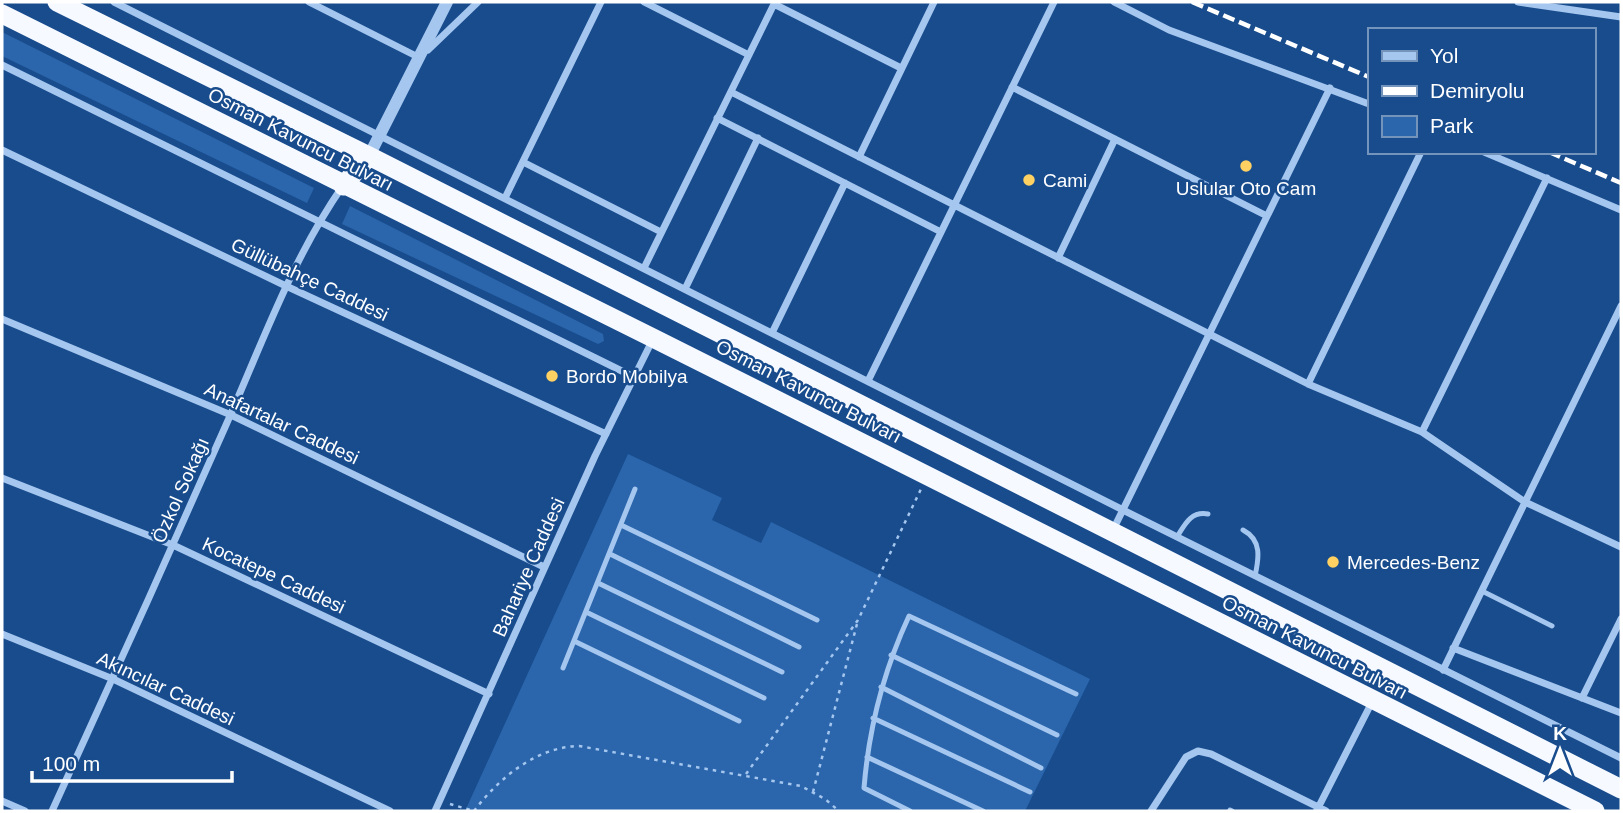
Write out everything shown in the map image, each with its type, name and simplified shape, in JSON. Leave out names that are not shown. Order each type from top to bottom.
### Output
[{"type":"highway","name":"Osman Kavuncu Bulvarı","points":[[57,2],[369,156],[1621,789]]},
{"type":"highway","name":"Osman Kavuncu Bulvarı","points":[[2,15],[1595,811]]},
{"type":"highway","points":[[343,186],[369,156]]},
{"type":"street","points":[[114,2],[1621,758]]},
{"type":"street","points":[[309,2],[419,59]]},
{"type":"street","points":[[369,156],[382,135],[447,2]]},
{"type":"street","points":[[419,59],[478,2]]},
{"type":"street","points":[[505,198],[601,2]]},
{"type":"street","points":[[644,2],[749,55]]},
{"type":"street","points":[[859,157],[934,2]]},
{"type":"street","points":[[868,381],[1054,2]]},
{"type":"street","points":[[1114,2],[1168,30],[1368,104]]},
{"type":"street","points":[[1518,2],[1621,17]]},
{"type":"street","points":[[644,268],[774,3],[901,68]]},
{"type":"street","points":[[2,65],[634,377]]},
{"type":"street","points":[[1012,87],[1267,216]]},
{"type":"street","points":[[1112,532],[1330,88]]},
{"type":"street","points":[[732,92],[1308,384],[1422,432],[1525,502],[1621,547]]},
{"type":"street","points":[[717,118],[941,232]]},
{"type":"street","points":[[685,289],[758,138]]},
{"type":"street","points":[[1058,258],[1115,139]]},
{"type":"street","name":"Güllübahçe Caddesi","points":[[2,150],[286,286],[606,434]]},
{"type":"street","points":[[1308,384],[1420,154]]},
{"type":"street","points":[[1489,154],[1621,210]]},
{"type":"street","points":[[523,162],[662,232]]},
{"type":"street","points":[[1422,432],[1547,178]]},
{"type":"street","points":[[772,333],[845,183]]},
{"type":"street","name":"Özkol Sokağı","points":[[52,811],[113,680],[286,286],[318,222],[343,186]]},
{"type":"street","points":[[1443,670],[1621,306]]},
{"type":"street","name":"Anafartalar Caddesi","points":[[2,319],[231,415],[544,567]]},
{"type":"street","name":"Bahariye Caddesi","points":[[435,811],[544,567],[653,338]]},
{"type":"street","name":"Kocatepe Caddesi","points":[[2,478],[173,545],[489,694]]},
{"type":"street","points":[[1582,698],[1621,619]]},
{"type":"street","name":"Akıncılar Caddesi","points":[[2,634],[113,680],[390,811]]},
{"type":"street","points":[[1454,648],[1621,713]]},
{"type":"street","points":[[1151,811],[1186,757],[1198,751],[1211,754],[1320,810],[1373,701]]},
{"type":"street","points":[[2,801],[25,811]]},
{"type":"lane","points":[[563,668],[635,489]]},
{"type":"lane","points":[[1177,537],[1190,518],[1200,513],[1208,514]]},
{"type":"lane","points":[[621,525],[817,620]]},
{"type":"lane","points":[[1243,530],[1252,536],[1258,547],[1259,559],[1255,576]]},
{"type":"lane","points":[[610,554],[799,647]]},
{"type":"lane","points":[[598,583],[782,672]]},
{"type":"lane","points":[[1482,590],[1552,626]]},
{"type":"lane","points":[[586,612],[764,698]]},
{"type":"lane","points":[[910,811],[864,788],[873,718],[881,687],[891,655],[909,616],[1076,694]]},
{"type":"lane","points":[[574,641],[739,721]]},
{"type":"lane","points":[[891,655],[1057,735]]},
{"type":"lane","points":[[881,687],[1041,768]]},
{"type":"lane","points":[[873,718],[1030,792]]},
{"type":"lane","points":[[867,757],[983,811]]},
{"type":"path","points":[[745,776],[858,620],[927,476]]},
{"type":"path","points":[[813,792],[858,620]]},
{"type":"path","points":[[440,800],[474,811],[514,770],[538,756],[569,746],[589,747],[801,786],[839,811]]},
{"type":"green space","points":[[2,32],[314,188],[307,203],[2,56]]},
{"type":"green space","points":[[350,206],[603,334],[604,341],[598,344],[342,224]]},
{"type":"green space","points":[[628,454],[722,498],[712,520],[761,543],[771,522],[1090,679],[1025,811],[465,811]]},
{"type":"railway","points":[[1192,2],[1368,77]]},
{"type":"railway","points":[[1554,154],[1621,183]]},
{"type":"place","name":"Uslular Oto Cam","points":[[1246,166]]},
{"type":"place","name":"Cami","points":[[1029,180]]},
{"type":"place","name":"Bordo Mobilya","points":[[552,376]]},
{"type":"place","name":"Mercedes-Benz","points":[[1333,562]]}]
